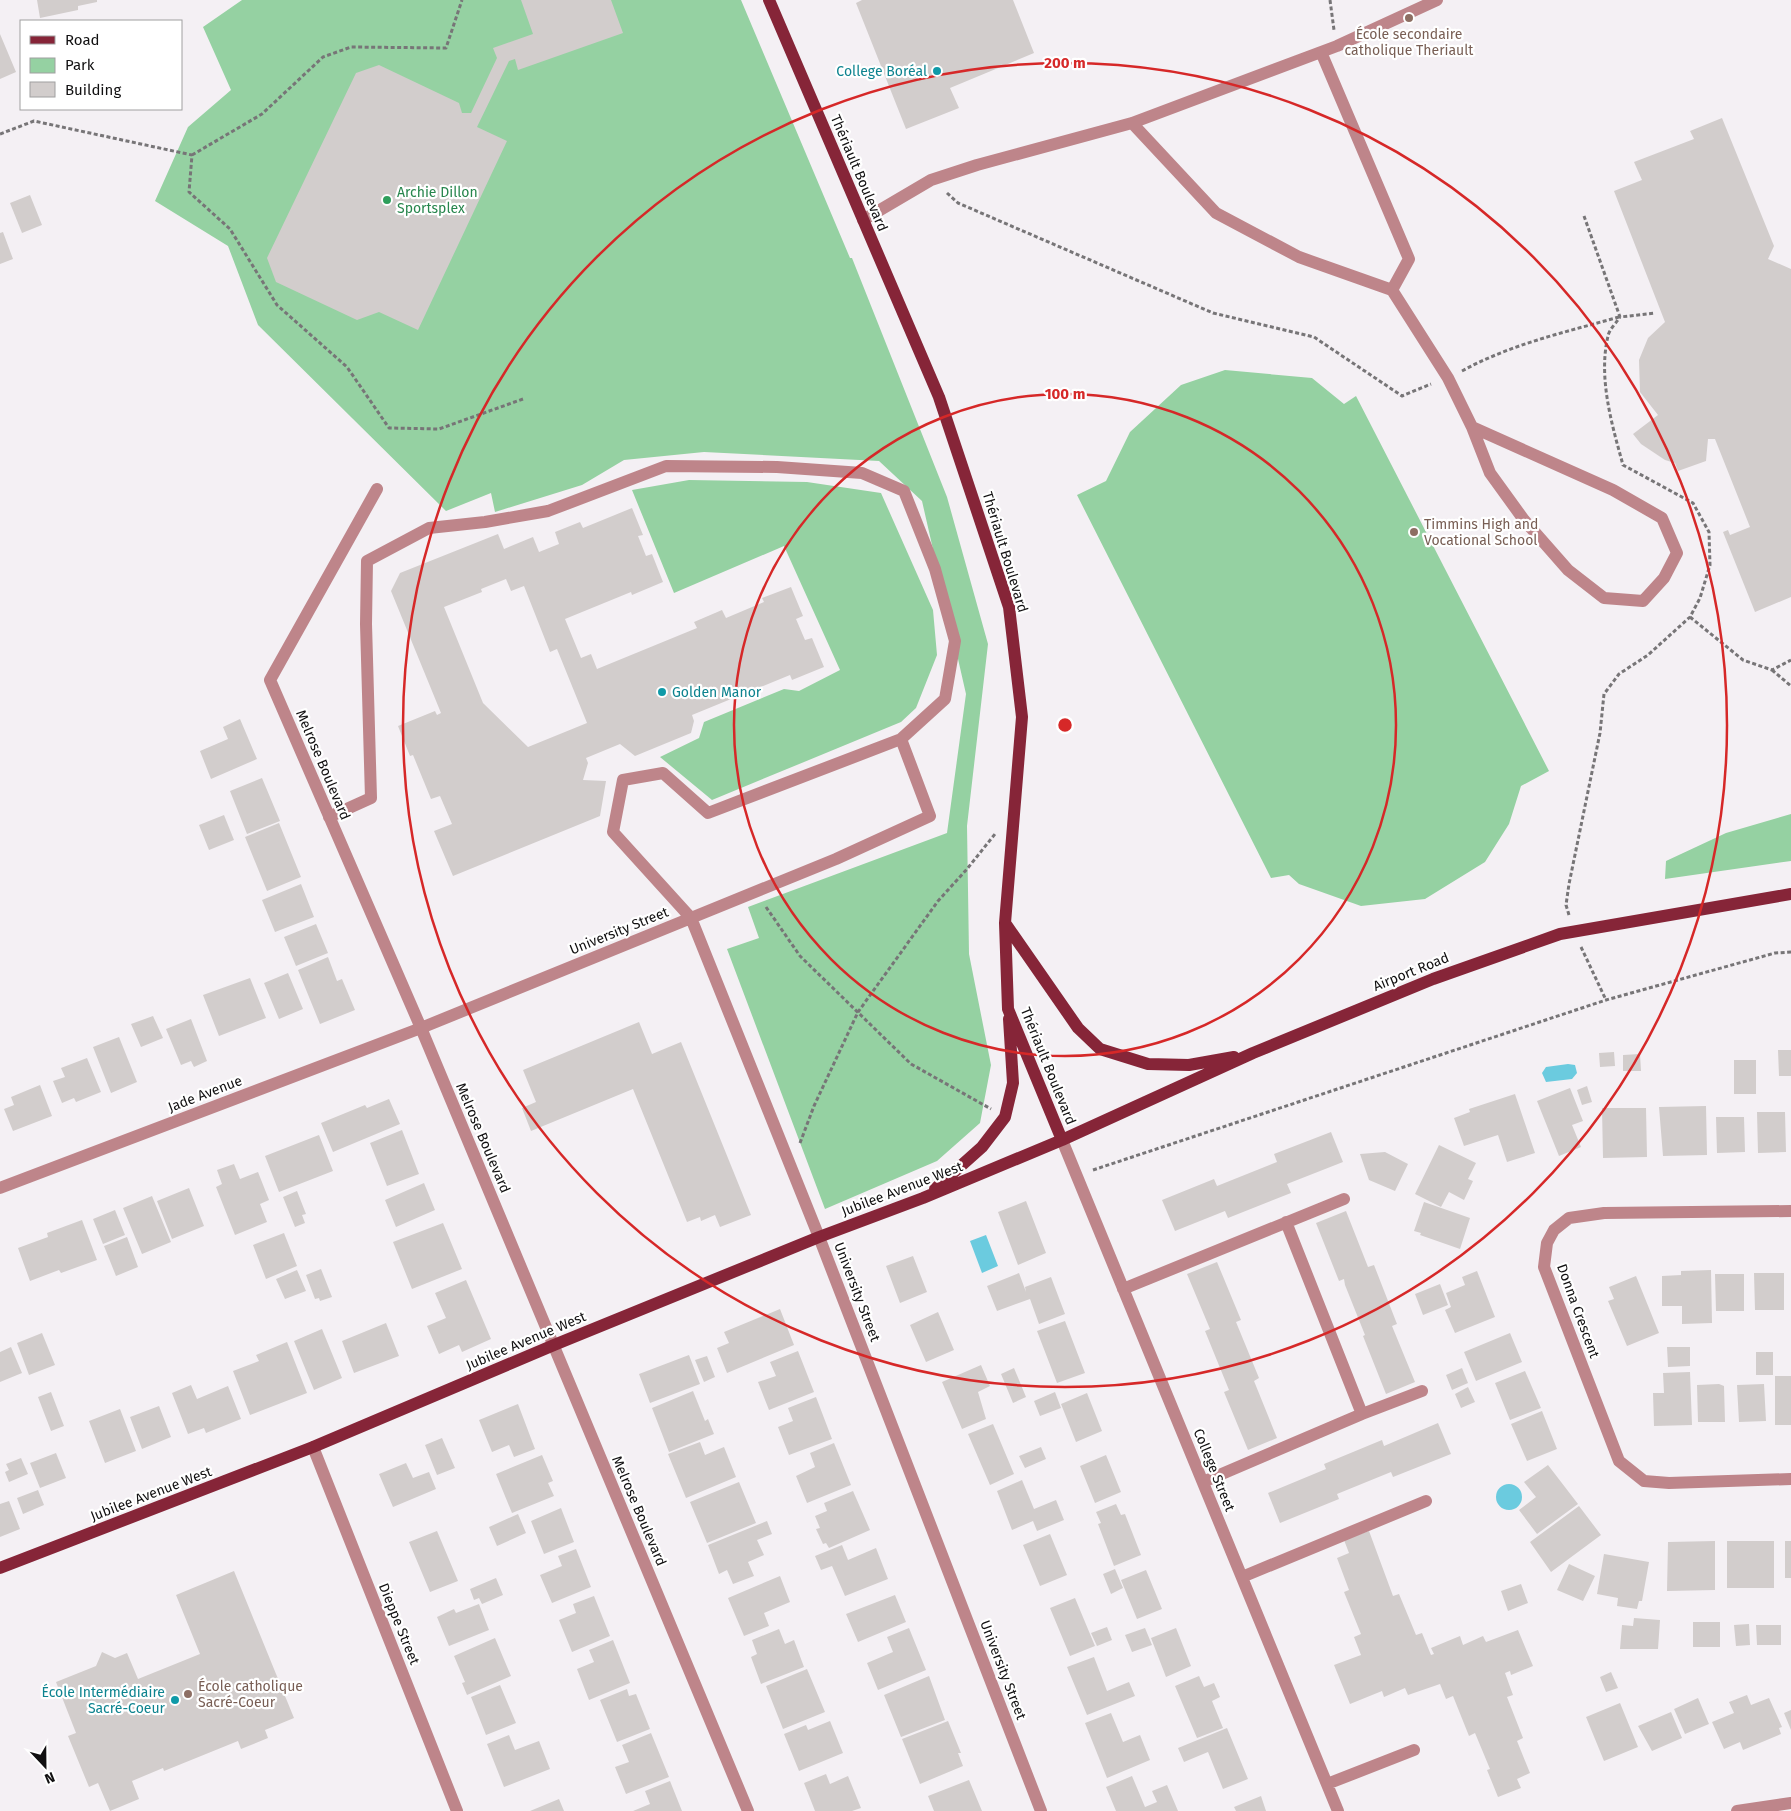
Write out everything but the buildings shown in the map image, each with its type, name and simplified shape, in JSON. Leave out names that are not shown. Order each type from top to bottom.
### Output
[{"type":"main road","name":"Thériault Boulevard","points":[[769,0],[938,397],[1010,607],[1022,717],[1005,923],[1008,1009],[1062,1140]]},
{"type":"main road","name":"Airport Road","points":[[1062,1140],[1253,1053],[1433,978],[1560,934],[1791,894]]},
{"type":"main road","points":[[1005,923],[1078,1028],[1100,1049],[1148,1064],[1189,1065],[1253,1053]]},
{"type":"main road","points":[[923,1198],[982,1148],[1005,1117],[1012,1083],[1008,1009]]},
{"type":"main road","name":"Jubilee Avenue West","points":[[0,1568],[313,1447],[554,1345],[819,1237],[923,1198],[1062,1140]]},
{"type":"street","points":[[863,220],[931,180],[977,165],[1132,123],[1337,46],[1437,0]]},
{"type":"street","points":[[1321,52],[1409,259],[1392,290]]},
{"type":"street","points":[[1132,123],[1216,212],[1299,257],[1392,290],[1448,378],[1472,427],[1490,473],[1524,520],[1568,570],[1604,598],[1643,601],[1664,578],[1677,553],[1662,518],[1613,490],[1472,427]]},
{"type":"street","points":[[329,817],[371,798],[366,624],[367,561],[429,528],[485,522],[548,511],[666,466],[776,466],[862,473],[904,491],[935,569],[954,642],[945,699],[901,739],[708,813],[662,773],[623,780],[612,832],[690,918],[756,892],[930,816],[901,739]]},
{"type":"street","name":"Melrose Boulevard","points":[[377,489],[270,680],[421,1028],[748,1811]]},
{"type":"street","name":"University Street","points":[[421,1028],[690,918],[819,1237],[1041,1811]]},
{"type":"street","name":"Jade Avenue","points":[[0,1188],[421,1028]]},
{"type":"street","name":"College Street","points":[[1062,1140],[1338,1811]]},
{"type":"street","points":[[1124,1289],[1344,1199]]},
{"type":"street","name":"Donna Crescent","points":[[1791,1211],[1604,1213],[1568,1218],[1554,1230],[1547,1243],[1544,1267],[1619,1461],[1644,1481],[1669,1483],[1791,1479]]},
{"type":"street","points":[[1286,1222],[1362,1414]]},
{"type":"street","points":[[1203,1482],[1362,1414],[1422,1391]]},
{"type":"street","name":"Dieppe Street","points":[[313,1447],[457,1811]]},
{"type":"street","points":[[1242,1577],[1426,1501]]},
{"type":"street","points":[[1327,1784],[1414,1750]]},
{"type":"street","points":[[1737,1811],[1791,1804]]},
{"type":"path","points":[[0,134],[34,121],[192,155],[262,114],[324,57],[351,47],[446,48],[462,0]]},
{"type":"path","points":[[1330,0],[1337,46]]},
{"type":"path","points":[[192,155],[189,192],[230,228],[277,305],[347,368],[389,428],[439,429],[523,399]]},
{"type":"path","points":[[931,180],[958,203],[1212,313],[1314,337],[1402,396],[1448,378],[1488,356],[1542,338],[1620,317],[1655,312]]},
{"type":"path","points":[[1584,216],[1620,317]]},
{"type":"path","points":[[1620,317],[1608,335],[1604,375],[1623,465]]},
{"type":"path","points":[[1606,1000],[1574,931],[1566,905],[1600,733],[1604,694],[1618,674],[1648,655],[1690,617],[1743,660],[1772,670],[1791,686]]},
{"type":"path","points":[[1772,670],[1791,660]]},
{"type":"path","points":[[791,1167],[814,1106],[858,1012],[938,901],[967,869],[1014,809]]},
{"type":"path","points":[[756,892],[800,956],[912,1064],[1005,1117]]},
{"type":"path","points":[[1077,1176],[1606,1000],[1775,953],[1791,952]]},
{"type":"green space","points":[[242,0],[741,0],[850,258],[852,258],[947,497],[988,644],[967,826],[969,954],[991,1065],[980,1123],[937,1161],[825,1209],[727,949],[759,938],[748,907],[947,833],[966,694],[922,501],[879,461],[704,452],[624,460],[582,485],[495,512],[491,493],[446,511],[258,325],[228,246],[155,201],[188,127],[231,90],[203,27]]},
{"type":"green space","points":[[1225,370],[1312,378],[1344,404],[1356,396],[1549,771],[1521,786],[1509,824],[1485,862],[1425,899],[1361,906],[1299,884],[1289,875],[1271,878],[1077,495],[1106,481],[1130,432],[1181,385]]},
{"type":"green space","points":[[689,480],[807,482],[881,493],[933,610],[937,655],[916,708],[901,722],[712,800],[660,757],[699,738],[704,722],[784,689],[799,691],[840,670],[784,546],[674,593],[632,490]]},
{"type":"green space","points":[[1791,814],[1791,861],[1665,879],[1666,861],[1726,833]]},
{"type":"water","points":[[1575,1065],[1577,1073],[1572,1079],[1546,1082],[1542,1073],[1546,1067]]},
{"type":"water","points":[[986,1235],[998,1266],[982,1273],[970,1241]]},
{"type":"water","points":[[1509,1484],[1518,1488],[1522,1497],[1518,1506],[1509,1510],[1500,1506],[1496,1497],[1500,1488]]},
{"type":"place","name":"École secondaire catholique Theriault","points":[[1409,18]]},
{"type":"place","name":"College Boréal","points":[[937,71]]},
{"type":"place","name":"Archie Dillon Sportsplex","points":[[387,200]]},
{"type":"place","name":"Timmins High and Vocational School","points":[[1414,532]]},
{"type":"place","name":"Golden Manor","points":[[662,692]]},
{"type":"place","name":"École catholique Sacré-Coeur","points":[[188,1694]]},
{"type":"place","name":"École Intermédiaire Sacré-Coeur","points":[[175,1700]]}]
